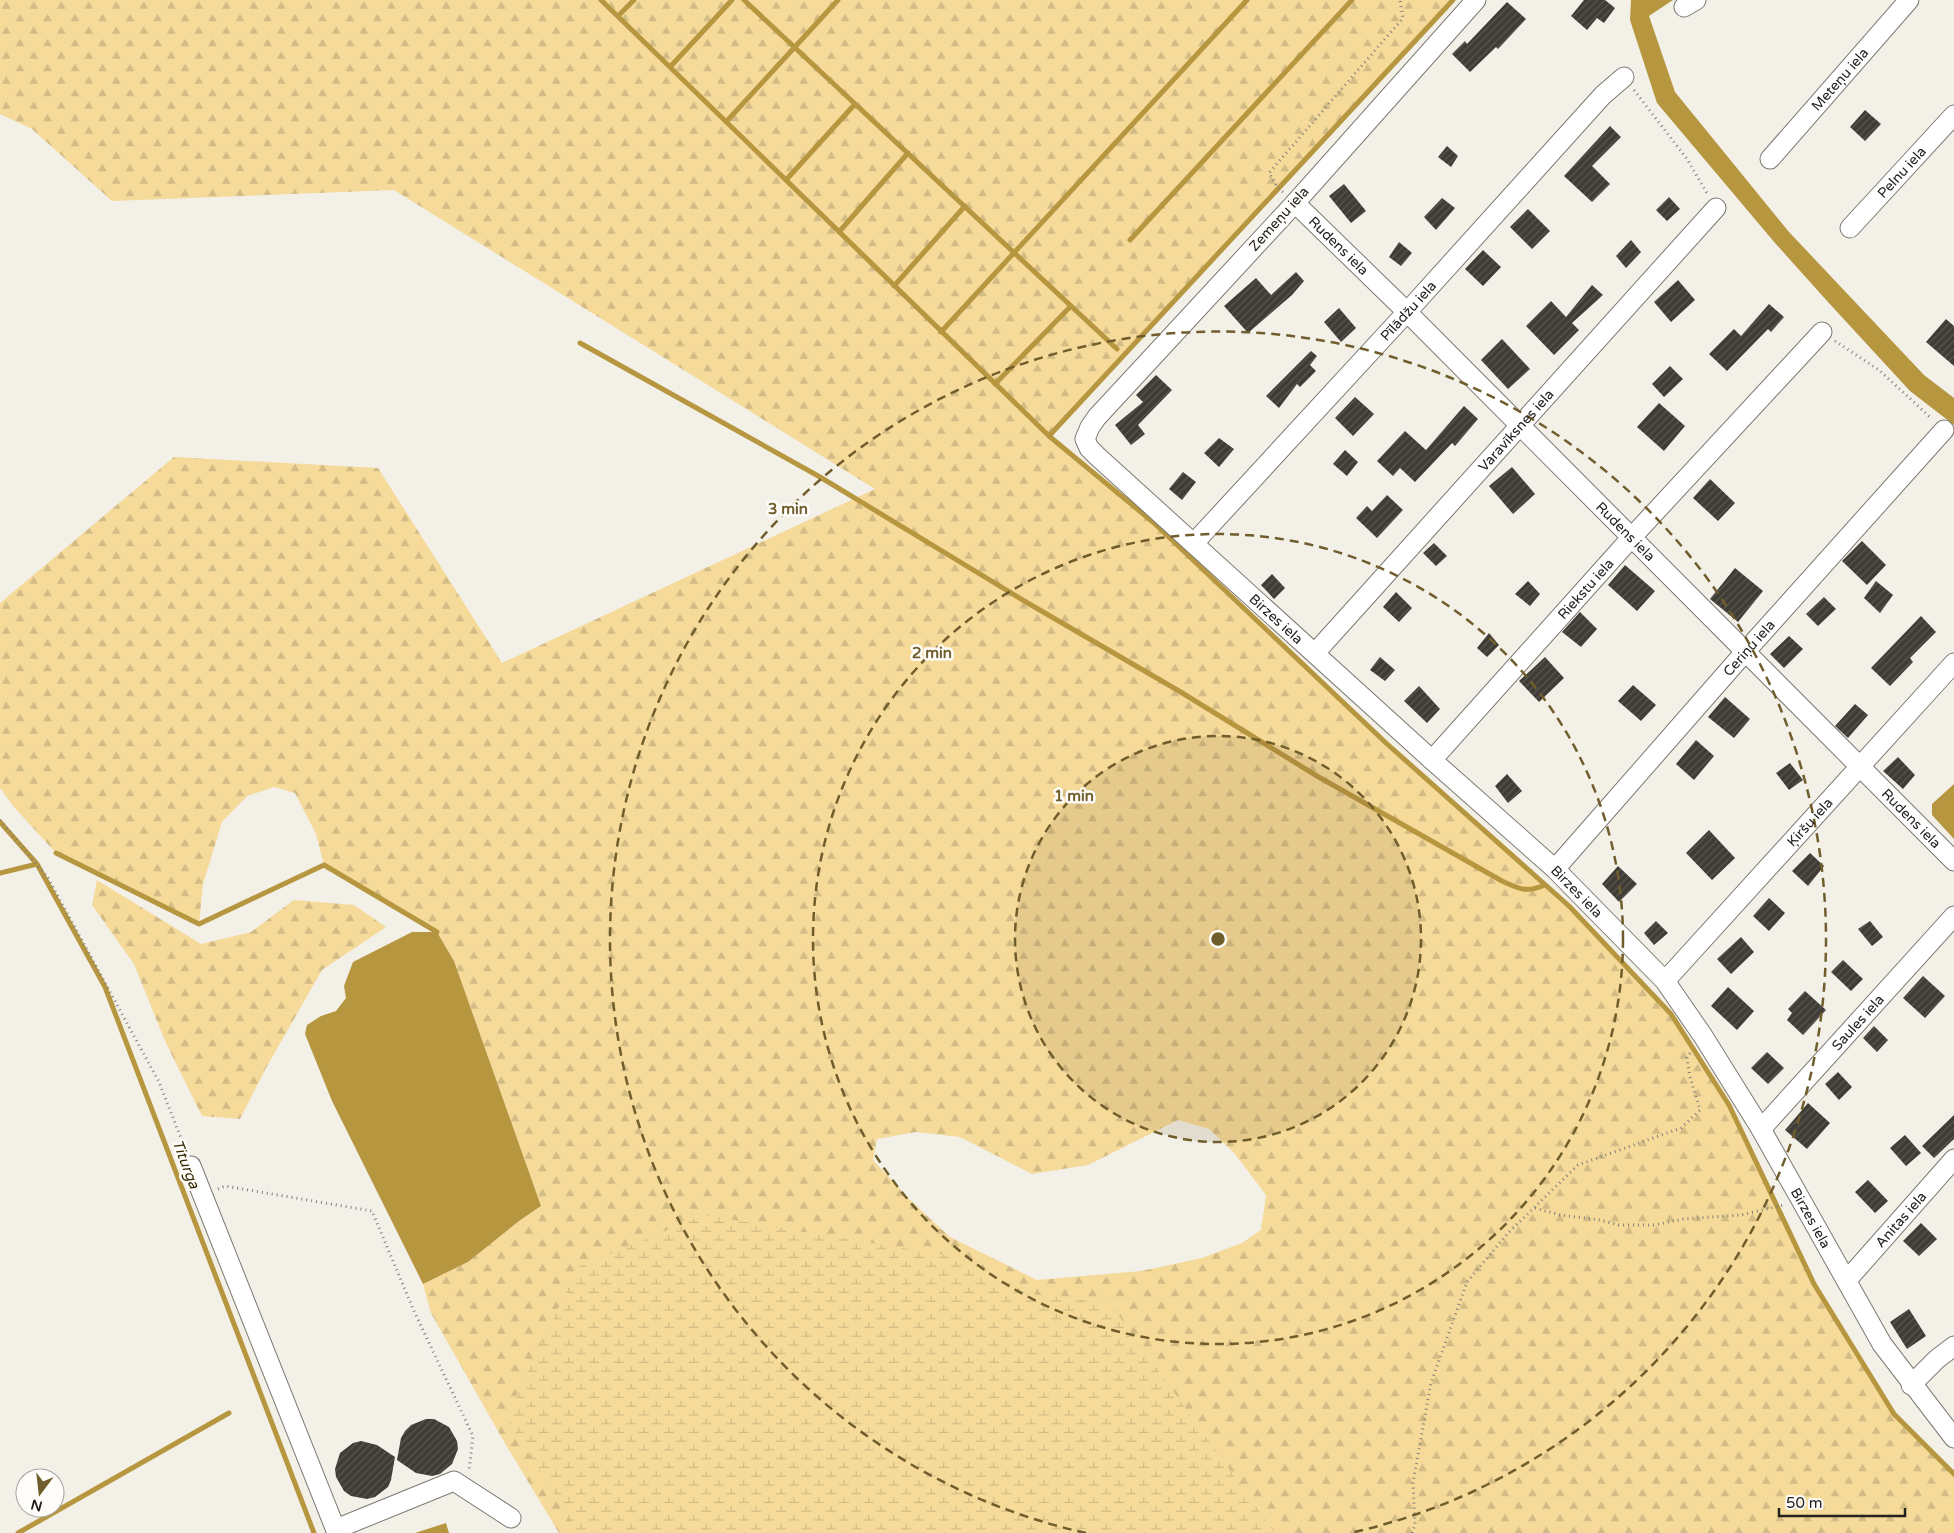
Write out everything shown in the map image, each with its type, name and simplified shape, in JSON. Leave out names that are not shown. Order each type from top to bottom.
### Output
[{"type":"street","name":"Zemeņu iela","points":[[1086,439],[1090,427],[1097,417],[1295,203],[1476,0]]},
{"type":"street","name":"Meteņu iela","points":[[1770,159],[1909,0]]},
{"type":"street","name":"Pīlādžu iela","points":[[1194,543],[1603,96],[1624,77]]},
{"type":"street","name":"Pelnu iela","points":[[1850,228],[1954,115]]},
{"type":"street","name":"Rudens iela","points":[[1295,203],[1407,312],[1954,861]]},
{"type":"street","name":"Varavīksnes iela","points":[[1315,653],[1716,208]]},
{"type":"street","name":"Riekstu iela","points":[[1432,760],[1631,538],[1822,332]]},
{"type":"street","name":"Ceriņu iela","points":[[1555,869],[1745,652],[1944,430]]},
{"type":"street","name":"Birzes iela","points":[[1086,439],[1089,448],[1096,456],[1555,869],[1665,982],[1703,1036],[1761,1129],[1882,1344],[1911,1385],[1954,1438]]},
{"type":"street","name":"Ķiršu iela","points":[[1665,982],[1954,663]]},
{"type":"street","name":"Saules iela","points":[[1761,1129],[1954,916]]},
{"type":"street","name":"Anitas iela","points":[[1847,1280],[1954,1159]]},
{"type":"street","points":[[191,1166],[337,1531],[454,1481],[510,1518]]},
{"type":"street","points":[[1911,1385],[1937,1359],[1954,1346]]},
{"type":"path","points":[[1295,203],[1278,188],[1268,173],[1403,18],[1400,0]]},
{"type":"path","points":[[1624,77],[1687,158],[1716,208]]},
{"type":"path","points":[[1822,332],[1879,370],[1944,430]]},
{"type":"path","points":[[0,820],[48,878],[158,1082],[191,1166]]},
{"type":"path","points":[[1412,1533],[1415,1525],[1413,1482],[1431,1383],[1467,1282],[1508,1233],[1578,1165],[1681,1128],[1700,1110],[1690,1077],[1687,1058],[1703,1036]]},
{"type":"path","points":[[204,1195],[225,1186],[372,1211],[414,1311],[473,1436],[467,1489]]},
{"type":"path","points":[[1534,1207],[1560,1215],[1600,1220],[1618,1225],[1655,1225],[1683,1219],[1741,1216],[1801,1200]]},
{"type":"green space","points":[[0,0],[1453,0],[1049,436],[1154,523],[1386,743],[1569,906],[1671,1014],[1729,1105],[1814,1284],[1894,1414],[1954,1474],[1954,1533],[559,1533],[503,1440],[431,1313],[423,1284],[468,1262],[541,1206],[454,961],[437,932],[324,865],[316,834],[295,793],[274,787],[247,796],[222,822],[203,884],[199,924],[56,853],[13,806],[0,788],[0,603],[174,457],[378,468],[502,663],[875,489],[394,190],[112,201],[32,129],[0,114]],"holes":[[[1178,1120],[1209,1129],[1235,1154],[1266,1195],[1261,1230],[1242,1243],[1202,1258],[1141,1271],[1037,1280],[950,1237],[909,1199],[873,1160],[877,1139],[916,1132],[960,1137],[1032,1174],[1088,1165]]]},
{"type":"green space","points":[[97,880],[201,944],[251,932],[294,900],[354,905],[386,927],[322,970],[266,1068],[240,1119],[202,1116],[165,1041],[134,964],[92,905]]},
{"type":"green space","points":[[704,1215],[957,1257],[1031,1294],[1110,1303],[1275,1533],[579,1533],[506,1417],[578,1267]]},
{"type":"shaded area","points":[[1631,0],[1673,0],[1649,16],[1675,92],[1789,232],[1924,375],[1954,398],[1954,425],[1910,391],[1775,243],[1657,103],[1630,20]]},
{"type":"shaded area","points":[[1954,784],[1954,839],[1932,815],[1932,804]]},
{"type":"shaded area","points":[[412,932],[437,932],[454,961],[541,1206],[468,1262],[423,1284],[332,1101],[305,1034],[307,1025],[321,1016],[336,1011],[346,998],[344,986],[353,962]]},
{"type":"shaded area","points":[[446,1523],[449,1533],[415,1533]]},
{"type":"building","points":[[1584,0],[1605,0],[1615,8],[1604,23],[1597,18],[1587,30],[1571,16]]},
{"type":"building","points":[[1507,2],[1526,19],[1498,49],[1496,47],[1470,72],[1452,54],[1465,41],[1467,44]]},
{"type":"building","points":[[1865,110],[1881,124],[1865,141],[1850,127]]},
{"type":"building","points":[[1610,126],[1621,137],[1592,166],[1610,184],[1592,202],[1564,176]]},
{"type":"building","points":[[1447,146],[1458,156],[1451,167],[1438,157]]},
{"type":"building","points":[[1344,184],[1366,211],[1351,223],[1329,196]]},
{"type":"building","points":[[1669,197],[1680,209],[1667,221],[1656,210]]},
{"type":"building","points":[[1442,198],[1455,208],[1436,230],[1424,217]]},
{"type":"building","points":[[1528,209],[1550,231],[1532,249],[1510,227]]},
{"type":"building","points":[[1631,240],[1641,252],[1626,268],[1616,256]]},
{"type":"building","points":[[1399,242],[1412,253],[1401,266],[1389,257]]},
{"type":"building","points":[[1483,250],[1501,267],[1483,286],[1465,269]]},
{"type":"building","points":[[1296,272],[1304,281],[1292,295],[1248,333],[1224,306],[1256,278],[1271,295]]},
{"type":"building","points":[[1678,280],[1695,300],[1671,322],[1654,302]]},
{"type":"building","points":[[1592,285],[1603,295],[1572,323],[1579,330],[1554,355],[1526,326],[1551,301],[1566,317]]},
{"type":"building","points":[[1769,304],[1784,317],[1771,332],[1768,329],[1727,371],[1709,354],[1734,329],[1741,336]]},
{"type":"building","points":[[1339,308],[1356,328],[1341,342],[1324,322]]},
{"type":"building","points":[[1946,319],[1954,326],[1954,366],[1926,342]]},
{"type":"building","points":[[1502,339],[1530,369],[1508,389],[1481,360]]},
{"type":"building","points":[[1311,351],[1317,356],[1310,365],[1316,371],[1300,387],[1297,384],[1279,408],[1266,396]]},
{"type":"building","points":[[1670,366],[1683,379],[1664,397],[1652,384]]},
{"type":"building","points":[[1156,375],[1172,390],[1138,425],[1145,434],[1131,445],[1115,425],[1143,402],[1136,395]]},
{"type":"building","points":[[1355,397],[1374,414],[1353,436],[1335,418]]},
{"type":"building","points":[[1659,403],[1685,426],[1664,451],[1637,427]]},
{"type":"building","points":[[1464,406],[1478,419],[1455,446],[1452,443],[1415,482],[1400,468],[1393,476],[1377,461],[1405,431],[1426,450]]},
{"type":"building","points":[[1219,438],[1234,449],[1219,467],[1204,453]]},
{"type":"building","points":[[1345,450],[1358,462],[1347,476],[1333,464]]},
{"type":"building","points":[[1512,467],[1535,494],[1513,514],[1489,486]]},
{"type":"building","points":[[1183,472],[1196,482],[1182,500],[1169,489]]},
{"type":"building","points":[[1710,479],[1735,503],[1718,521],[1693,498]]},
{"type":"building","points":[[1387,495],[1403,510],[1377,538],[1356,518],[1367,506],[1372,511]]},
{"type":"building","points":[[1862,541],[1886,565],[1867,585],[1842,561]]},
{"type":"building","points":[[1434,543],[1447,556],[1436,566],[1423,553]]},
{"type":"building","points":[[1625,565],[1655,591],[1637,611],[1608,585]]},
{"type":"building","points":[[1735,568],[1763,591],[1738,622],[1710,599]]},
{"type":"building","points":[[1272,574],[1285,588],[1274,599],[1261,585]]},
{"type":"building","points":[[1528,581],[1540,594],[1530,606],[1515,594]]},
{"type":"building","points":[[1876,581],[1893,595],[1880,613],[1864,598]]},
{"type":"building","points":[[1396,592],[1412,608],[1399,622],[1383,607]]},
{"type":"building","points":[[1824,597],[1836,609],[1818,626],[1806,614]]},
{"type":"building","points":[[1580,612],[1597,629],[1581,647],[1562,632]]},
{"type":"building","points":[[1921,616],[1936,632],[1910,658],[1913,662],[1890,686],[1871,668]]},
{"type":"building","points":[[1489,633],[1499,645],[1487,657],[1477,648]]},
{"type":"building","points":[[1789,636],[1803,649],[1784,668],[1770,654]]},
{"type":"building","points":[[1380,657],[1395,670],[1385,681],[1370,670]]},
{"type":"building","points":[[1545,657],[1564,678],[1539,702],[1519,681]]},
{"type":"building","points":[[1633,685],[1656,705],[1641,721],[1618,701]]},
{"type":"building","points":[[1419,686],[1440,709],[1427,723],[1404,701]]},
{"type":"building","points":[[1725,697],[1750,719],[1734,738],[1708,717]]},
{"type":"building","points":[[1855,704],[1868,715],[1848,738],[1835,726]]},
{"type":"building","points":[[1696,740],[1714,756],[1694,780],[1676,764]]},
{"type":"building","points":[[1898,757],[1915,775],[1903,789],[1883,771]]},
{"type":"building","points":[[1790,763],[1803,780],[1789,790],[1776,773]]},
{"type":"building","points":[[1507,774],[1522,791],[1508,803],[1495,786]]},
{"type":"building","points":[[1709,830],[1735,858],[1712,880],[1686,853]]},
{"type":"building","points":[[1810,853],[1824,866],[1808,886],[1792,871]]},
{"type":"building","points":[[1618,866],[1637,884],[1619,902],[1602,884]]},
{"type":"building","points":[[1769,898],[1785,913],[1769,931],[1753,916]]},
{"type":"building","points":[[1656,921],[1668,933],[1654,945],[1644,933]]},
{"type":"building","points":[[1870,921],[1883,937],[1872,946],[1858,929]]},
{"type":"building","points":[[1741,937],[1754,952],[1731,974],[1717,959]]},
{"type":"building","points":[[1843,960],[1863,979],[1851,991],[1831,972]]},
{"type":"building","points":[[1923,976],[1945,996],[1925,1018],[1903,998]]},
{"type":"building","points":[[1728,987],[1754,1011],[1737,1030],[1711,1006]]},
{"type":"building","points":[[1805,991],[1826,1010],[1803,1035],[1787,1020],[1792,1013],[1788,1009]]},
{"type":"building","points":[[1874,1026],[1888,1040],[1877,1052],[1863,1038]]},
{"type":"building","points":[[1767,1052],[1784,1068],[1768,1084],[1751,1068]]},
{"type":"building","points":[[1838,1072],[1852,1087],[1839,1100],[1825,1084]]},
{"type":"building","points":[[1808,1103],[1830,1123],[1807,1149],[1785,1130]]},
{"type":"building","points":[[1954,1115],[1954,1139],[1934,1158],[1922,1146]]},
{"type":"building","points":[[1905,1135],[1921,1153],[1906,1166],[1890,1148]]},
{"type":"building","points":[[1868,1180],[1888,1201],[1875,1213],[1855,1192]]},
{"type":"building","points":[[1921,1223],[1937,1239],[1919,1256],[1903,1241]]},
{"type":"building","points":[[1909,1309],[1926,1336],[1907,1349],[1890,1322]]},
{"type":"building","points":[[426,1419],[434,1419],[449,1427],[457,1441],[458,1449],[452,1464],[440,1474],[432,1476],[416,1473],[397,1460],[401,1438],[405,1431],[411,1425]]},
{"type":"building","points":[[361,1441],[377,1445],[395,1457],[388,1487],[375,1497],[367,1499],[351,1496],[344,1491],[336,1477],[335,1469],[340,1453],[353,1443]]},
{"type":"waterway","points":[[601,0],[1049,436]]},
{"type":"waterway","points":[[618,16],[634,0]]},
{"type":"waterway","points":[[670,67],[732,0]]},
{"type":"waterway","points":[[744,0],[1117,349]]},
{"type":"waterway","points":[[726,122],[838,0]]},
{"type":"waterway","points":[[941,332],[1247,0]]},
{"type":"waterway","points":[[1130,240],[1352,0]]},
{"type":"waterway","points":[[1453,0],[1049,436],[1154,523],[1386,743],[1569,906],[1671,1014],[1729,1105],[1814,1284],[1894,1414],[1954,1474]]},
{"type":"waterway","points":[[786,180],[855,104]]},
{"type":"waterway","points":[[839,232],[908,153]]},
{"type":"waterway","points":[[894,286],[965,206]]},
{"type":"waterway","points":[[995,384],[1071,306]]},
{"type":"waterway","points":[[580,343],[820,477],[1026,602],[1179,691],[1317,776],[1502,881],[1523,889],[1533,889],[1545,885]]},
{"type":"waterway","name":"Titurga","points":[[0,822],[37,864],[105,987],[314,1533]]},
{"type":"waterway","points":[[56,853],[199,924],[324,865],[437,932]]},
{"type":"waterway","points":[[0,873],[37,864]]},
{"type":"waterway","points":[[18,1533],[229,1413]]}]
